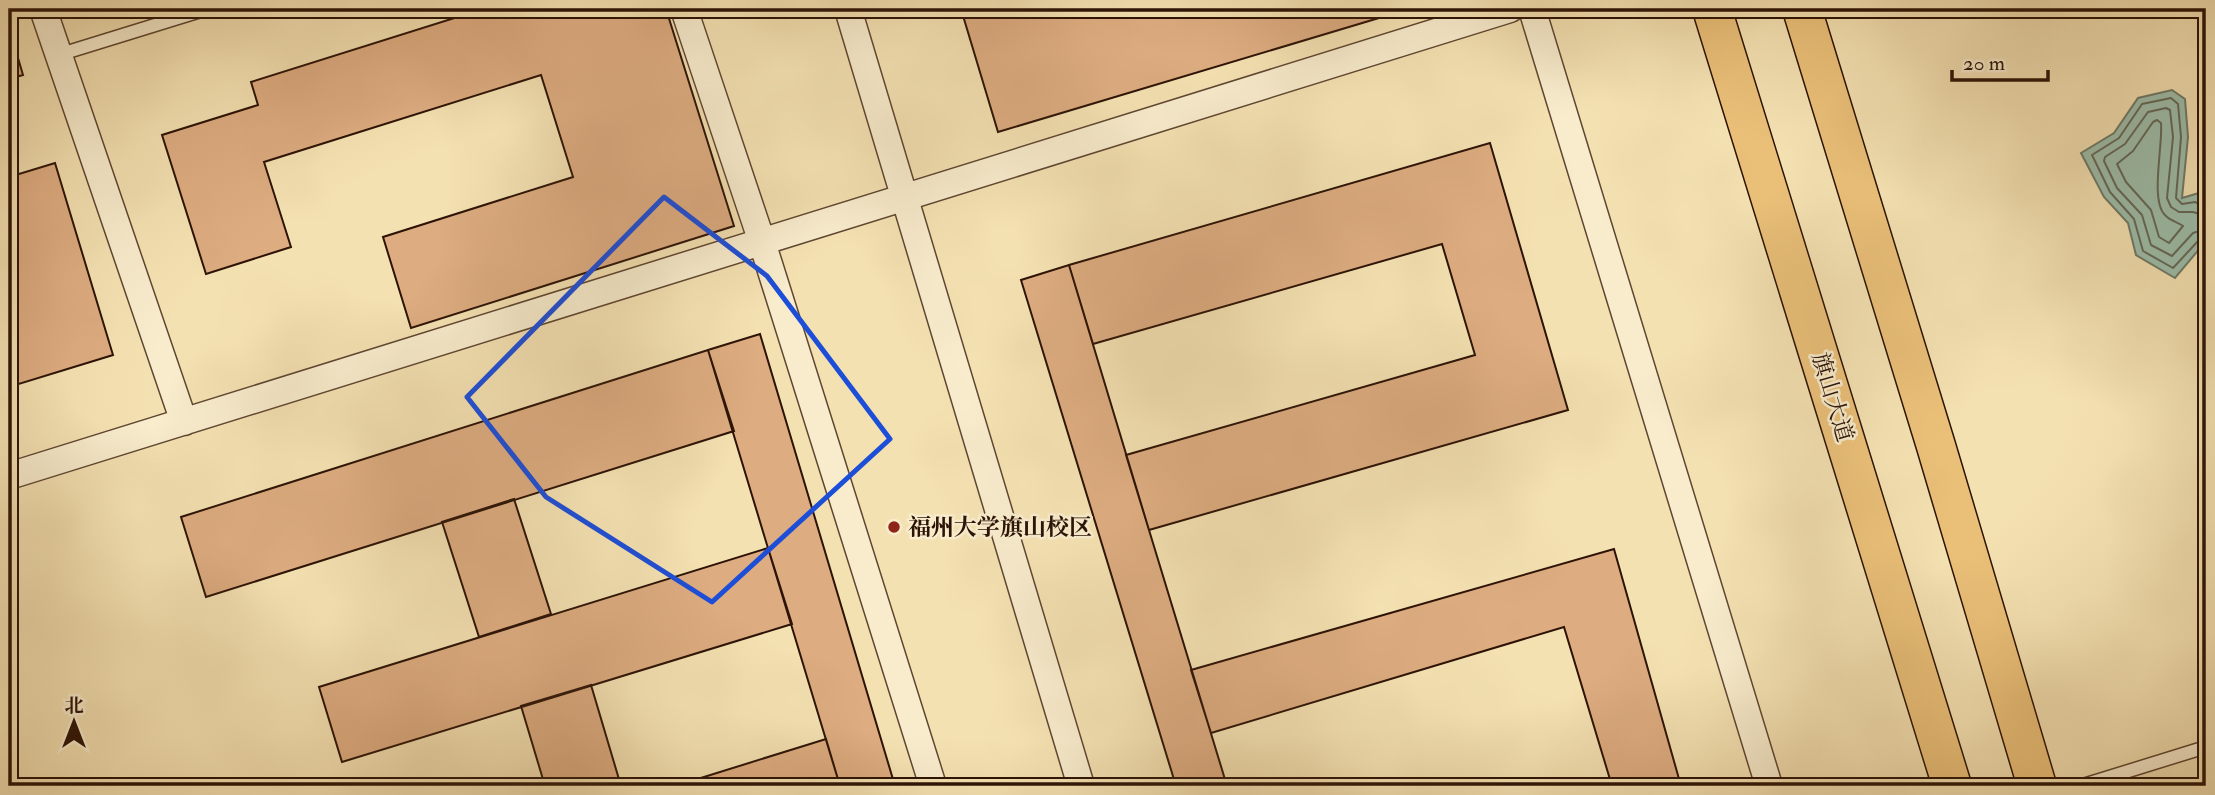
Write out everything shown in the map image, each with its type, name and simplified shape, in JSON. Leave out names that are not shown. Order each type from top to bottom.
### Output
[{"type":"highway","name":"旗山大道","points":[[1713,9],[1952,786]]},
{"type":"highway","points":[[1802,9],[2037,786]]},
{"type":"street","points":[[43,9],[184,422]]},
{"type":"street","points":[[684,9],[762,242],[933,786]]},
{"type":"street","points":[[848,9],[1081,786]]},
{"type":"street","points":[[9,476],[1510,9]]},
{"type":"street","points":[[1532,9],[1769,786]]},
{"type":"lane","points":[[58,55],[207,9]]},
{"type":"lane","points":[[2080,786],[2206,747]]},
{"type":"highlighted area","points":[[664,197],[767,276],[890,439],[712,602],[546,497],[467,397]]},
{"type":"water","points":[[2172,90],[2185,99],[2188,137],[2182,198],[2199,193],[2206,204],[2206,241],[2175,278],[2136,255],[2128,223],[2104,197],[2081,153],[2114,133],[2138,98]]},
{"type":"building","points":[[483,9],[666,9],[734,226],[411,328],[383,237],[573,177],[541,75],[264,162],[291,247],[206,274],[162,135],[258,105],[251,82]]},
{"type":"building","points":[[961,9],[1409,9],[998,132]]},
{"type":"building","points":[[9,27],[23,75],[9,79]]},
{"type":"building","points":[[1490,143],[1568,410],[1149,530],[1126,455],[1475,355],[1442,244],[1093,344],[1069,265]]},
{"type":"building","points":[[55,163],[113,355],[9,387],[9,177]]},
{"type":"building","points":[[1069,265],[1227,786],[1176,786],[1021,280]]},
{"type":"building","points":[[760,334],[895,786],[840,786],[708,350]]},
{"type":"building","points":[[708,350],[734,431],[206,597],[181,517]]},
{"type":"building","points":[[514,499],[551,614],[479,637],[442,522]]},
{"type":"building","points":[[768,548],[792,624],[342,762],[319,687]]},
{"type":"building","points":[[1614,549],[1681,786],[1612,786],[1564,627],[1211,733],[1191,670]]},
{"type":"building","points":[[591,685],[621,786],[545,786],[521,706]]},
{"type":"building","points":[[826,739],[840,786],[675,786]]},
{"type":"place","name":"福州大学旗山校区","points":[[894,527]]}]
